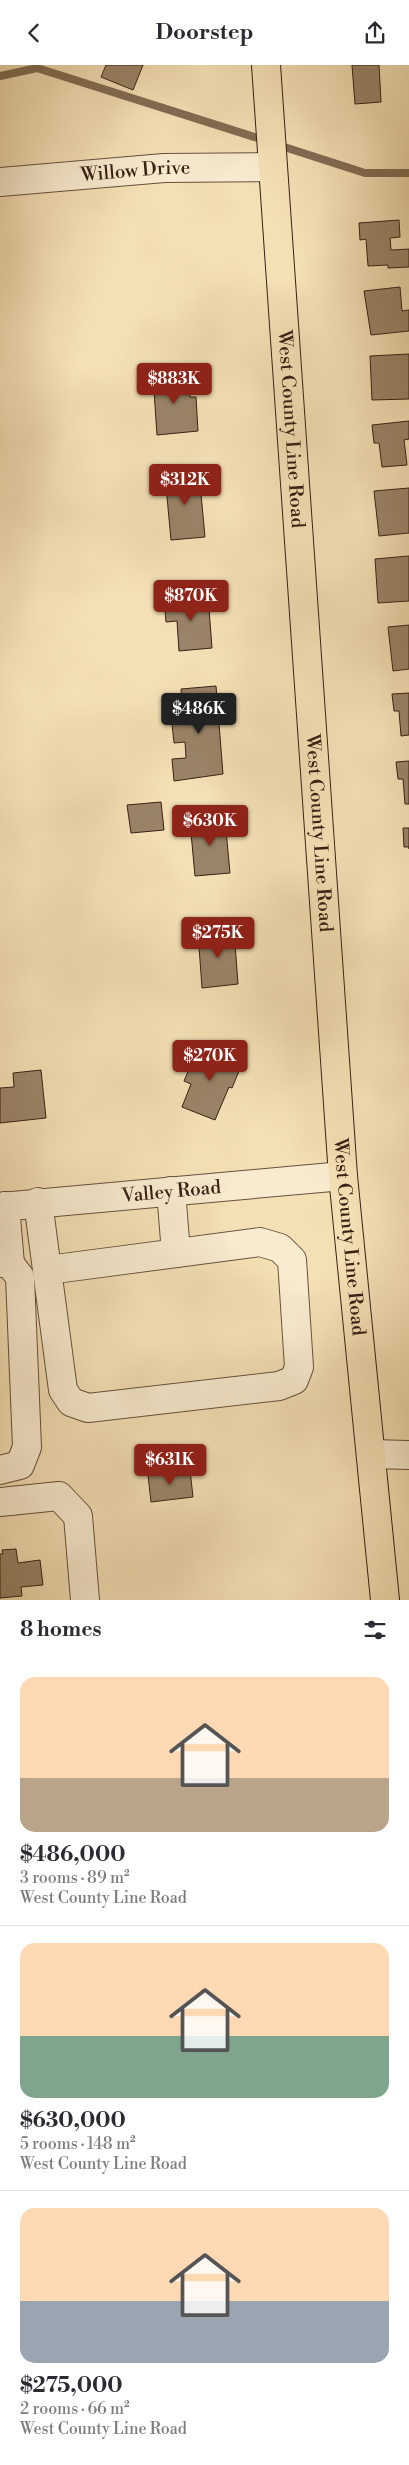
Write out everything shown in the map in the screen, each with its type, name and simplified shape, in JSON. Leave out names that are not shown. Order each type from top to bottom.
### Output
[{"type":"main road","name":"West County Line Road","points":[[266,65],[343,1176],[385,1600]]},
{"type":"street","name":"Willow Drive","points":[[0,182],[164,168],[272,167]]},
{"type":"street","name":"Valley Road","points":[[2,1207],[38,1202],[343,1176]]},
{"type":"street","points":[[171,1191],[176,1253]]},
{"type":"street","points":[[38,1202],[64,1390],[71,1402],[88,1408],[279,1385],[294,1380],[299,1367],[292,1260],[280,1247],[260,1242],[48,1270]]},
{"type":"street","points":[[0,1470],[20,1465],[27,1447],[20,1277],[5,1263],[2,1207]]},
{"type":"street","points":[[371,1454],[409,1455]]},
{"type":"street","points":[[0,1502],[59,1496],[78,1516],[85,1600]]},
{"type":"building","points":[[106,65],[143,65],[133,90],[101,77]]},
{"type":"building","points":[[352,65],[379,65],[381,102],[355,104]]},
{"type":"building","points":[[399,220],[400,237],[390,238],[391,250],[409,249],[409,267],[388,268],[388,265],[368,266],[366,239],[360,240],[359,223]]},
{"type":"building","points":[[400,287],[402,311],[409,310],[409,331],[371,335],[364,291]]},
{"type":"building","points":[[409,354],[409,399],[372,400],[370,356]]},
{"type":"building","points":[[188,374],[190,397],[196,397],[198,431],[157,435],[153,376]]},
{"type":"building","points":[[409,421],[409,439],[404,440],[407,465],[382,467],[379,443],[374,443],[372,425]]},
{"type":"building","points":[[195,471],[196,483],[200,483],[205,537],[171,540],[166,486],[168,485],[167,474]]},
{"type":"building","points":[[409,488],[409,533],[379,536],[374,491]]},
{"type":"building","points":[[409,556],[409,601],[378,603],[375,559]]},
{"type":"building","points":[[208,596],[212,648],[179,651],[177,621],[166,622],[164,599]]},
{"type":"building","points":[[409,625],[409,669],[393,671],[388,627]]},
{"type":"building","points":[[216,686],[223,774],[174,781],[172,759],[186,758],[185,742],[174,743],[172,724],[184,724],[181,689]]},
{"type":"building","points":[[409,693],[409,735],[401,736],[399,711],[394,711],[392,694]]},
{"type":"building","points":[[409,761],[409,804],[405,804],[403,779],[398,779],[396,762]]},
{"type":"building","points":[[161,802],[164,830],[131,833],[127,805]]},
{"type":"building","points":[[225,819],[230,873],[195,876],[190,822]]},
{"type":"building","points":[[403,828],[409,828],[409,847],[404,847]]},
{"type":"building","points":[[234,930],[238,984],[202,988],[198,933]]},
{"type":"building","points":[[208,1045],[238,1057],[234,1068],[239,1071],[232,1088],[229,1087],[215,1120],[182,1107],[191,1084],[184,1081],[195,1055],[203,1058]]},
{"type":"building","points":[[41,1070],[46,1118],[0,1123],[0,1088],[14,1087],[13,1073]]},
{"type":"building","points":[[190,1470],[193,1497],[151,1502],[148,1475]]},
{"type":"building","points":[[16,1549],[18,1563],[40,1560],[43,1585],[21,1587],[22,1596],[0,1598],[0,1554],[3,1554],[2,1550]]},
{"type":"waterway","points":[[0,76],[37,68],[267,141]]},
{"type":"waterway","points":[[278,145],[365,173],[409,173]]}]
